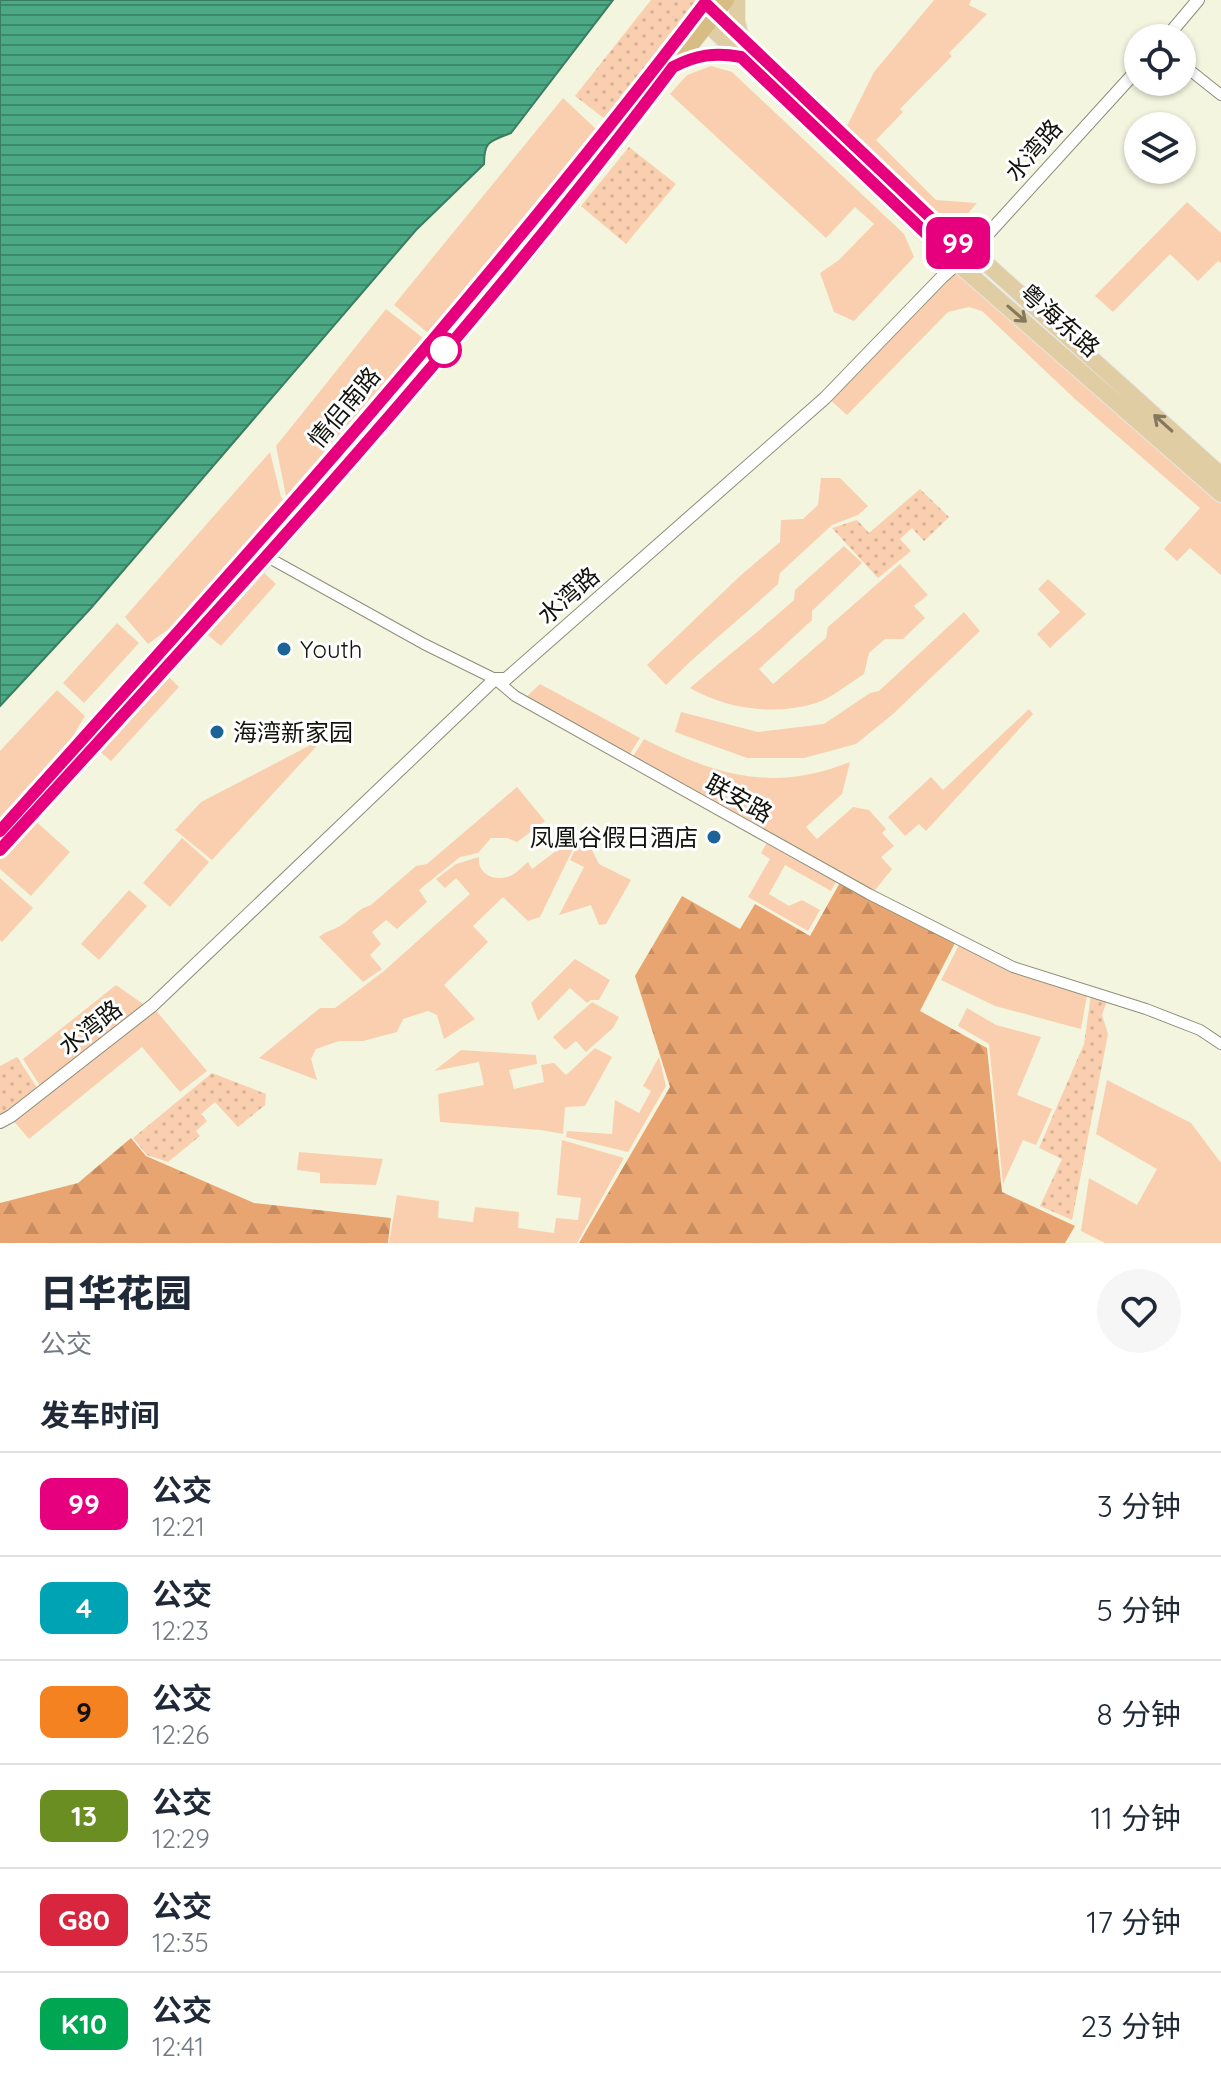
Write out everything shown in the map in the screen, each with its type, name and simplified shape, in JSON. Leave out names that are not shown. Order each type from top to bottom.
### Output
[{"type":"highway","name":"情侣南路","points":[[0,850],[531,249],[673,67],[710,9]]},
{"type":"highway","name":"情侣南路","points":[[0,831],[260,553],[710,9]]},
{"type":"main road","points":[[737,0],[737,22],[742,38]]},
{"type":"main road","name":"粤海东路","points":[[710,9],[952,238],[1221,475]]},
{"type":"main road","name":"粤海东路","points":[[710,9],[741,57],[958,264],[1221,494]]},
{"type":"main road","points":[[673,67],[705,54],[741,57]]},
{"type":"street","points":[[1178,24],[1198,0]]},
{"type":"street","points":[[1196,75],[1221,95]]},
{"type":"street","name":"水湾路","points":[[0,1122],[153,1005],[495,679],[506,679],[825,398],[932,287],[971,252],[1124,84]]},
{"type":"street","name":"联安路","points":[[260,553],[424,644],[495,679],[515,696],[869,894],[1013,967],[1146,1009],[1200,1030],[1221,1044]]},
{"type":"shaded area","points":[[0,0],[613,0],[511,133],[487,146],[484,164],[416,230],[91,608],[0,706]]},
{"type":"shaded area","points":[[651,0],[700,0],[605,119],[575,96]]},
{"type":"shaded area","points":[[934,0],[971,0],[969,5],[987,14],[949,53],[952,56],[900,109],[903,112],[876,140],[936,200],[977,203],[950,234],[844,132],[874,72]]},
{"type":"shaded area","points":[[711,66],[732,72],[904,234],[914,257],[854,321],[834,312],[820,273],[839,260],[874,224],[855,207],[826,238],[670,94],[687,75]]},
{"type":"shaded area","points":[[563,98],[596,129],[428,333],[394,305]]},
{"type":"shaded area","points":[[629,147],[676,184],[626,244],[581,206]]},
{"type":"shaded area","points":[[1187,202],[1221,233],[1221,263],[1218,261],[1198,281],[1170,254],[1113,312],[1095,296]]},
{"type":"shaded area","points":[[958,268],[1221,498],[1221,575],[1190,548],[1177,561],[1164,549],[1200,508],[1075,399],[982,311],[969,307],[948,312],[847,415],[828,398]]},
{"type":"shaded area","points":[[386,309],[423,338],[286,496],[276,446]]},
{"type":"shaded area","points":[[270,452],[284,500],[181,620],[148,644],[125,617]]},
{"type":"shaded area","points":[[821,478],[840,478],[868,506],[858,515],[832,525],[780,573],[778,584],[666,685],[647,665],[780,542],[781,520],[803,519],[818,505]]},
{"type":"shaded area","points":[[920,489],[949,517],[924,541],[912,528],[900,539],[911,551],[878,578],[832,528],[857,520],[869,533]]},
{"type":"shaded area","points":[[844,546],[862,563],[812,611],[812,620],[759,669],[773,684],[826,638],[828,627],[900,564],[928,595],[914,606],[925,618],[903,639],[885,639],[869,653],[864,674],[816,703],[767,710],[719,701],[690,688],[794,600],[795,590]]},
{"type":"shaded area","points":[[260,569],[276,584],[221,646],[204,632]]},
{"type":"shaded area","points":[[1048,579],[1086,614],[1050,648],[1037,634],[1060,612],[1038,589]]},
{"type":"shaded area","points":[[964,612],[980,631],[893,714],[856,744],[804,758],[747,758],[675,732],[681,712],[758,732],[824,724],[870,693],[879,691]]},
{"type":"shaded area","points":[[117,623],[139,643],[84,703],[63,683]]},
{"type":"shaded area","points":[[166,674],[179,687],[111,761],[97,749]]},
{"type":"shaded area","points":[[540,684],[640,738],[630,754],[525,698]]},
{"type":"shaded area","points":[[57,690],[85,716],[62,754],[0,821],[0,751]]},
{"type":"shaded area","points":[[1029,709],[1033,714],[926,831],[919,824],[905,836],[888,817],[931,777],[943,790]]},
{"type":"shaded area","points":[[324,738],[212,860],[175,830],[201,802]]},
{"type":"shaded area","points":[[644,739],[696,762],[745,776],[795,777],[850,762],[842,794],[806,827],[817,839],[853,807],[869,810],[886,829],[882,833],[894,846],[881,857],[892,869],[872,894],[632,758]]},
{"type":"shaded area","points":[[517,787],[545,821],[517,842],[507,838],[491,838],[478,853],[460,857],[419,890],[427,902],[397,929],[386,920],[372,932],[381,944],[370,955],[382,969],[363,982],[319,937],[371,905],[416,866],[427,864]]},
{"type":"shaded area","points":[[32,818],[70,852],[31,896],[0,869],[0,854]]},
{"type":"shaded area","points":[[182,838],[209,862],[170,907],[143,883]]},
{"type":"shaded area","points":[[768,841],[837,880],[831,891],[785,865],[769,894],[789,906],[802,900],[820,910],[808,931],[748,897],[770,859],[761,853]]},
{"type":"shaded area","points":[[568,842],[573,849],[540,917],[528,921],[503,897],[473,926],[488,942],[444,985],[475,1019],[444,1039],[437,1015],[428,1011],[403,1019],[397,1032],[363,1041],[339,1041],[316,1049],[311,1059],[317,1080],[259,1058],[320,1008],[335,1008],[384,971],[470,894],[456,878],[445,888],[436,879],[456,864],[479,857],[481,869],[489,876],[506,877],[528,862],[532,869]]},
{"type":"shaded area","points":[[588,842],[599,864],[631,880],[606,924],[599,925],[591,905],[559,915],[584,867],[570,860],[575,850]]},
{"type":"shaded area","points":[[0,878],[33,908],[2,942],[0,940]]},
{"type":"shaded area","points":[[129,890],[147,906],[99,960],[81,944]]},
{"type":"shaded area","points":[[959,945],[1012,972],[1087,995],[1081,1029],[995,1006],[941,980]]},
{"type":"shaded area","points":[[575,959],[610,980],[599,1000],[587,1003],[570,988],[538,1021],[531,1003]]},
{"type":"shaded area","points":[[116,985],[146,1006],[42,1089],[23,1059]]},
{"type":"shaded area","points":[[1091,995],[1107,1001],[1102,1015],[1108,1034],[1072,1220],[1040,1206],[1062,1159],[1039,1148],[1084,1044]]},
{"type":"shaded area","points":[[592,1002],[619,1017],[613,1028],[586,1052],[576,1041],[565,1050],[553,1037]]},
{"type":"shaded area","points":[[153,1007],[207,1071],[180,1092],[142,1047],[29,1139],[12,1119]]},
{"type":"shaded area","points":[[967,1008],[996,1025],[1041,1037],[1017,1095],[1052,1109],[1036,1145],[1023,1140],[1003,1184],[989,1044],[958,1026]]},
{"type":"shaded area","points":[[595,1048],[612,1057],[585,1106],[565,1107],[563,1134],[440,1122],[438,1094],[484,1085],[479,1062],[434,1071],[461,1050],[536,1055],[537,1064],[509,1070],[514,1089],[544,1082],[541,1065],[554,1063],[566,1075]]},
{"type":"shaded area","points":[[17,1057],[38,1089],[0,1119],[0,1066]]},
{"type":"shaded area","points":[[659,1057],[666,1086],[628,1152],[566,1137],[567,1131],[612,1134],[615,1100],[639,1113],[651,1091],[643,1086]]},
{"type":"shaded area","points":[[212,1073],[266,1094],[265,1105],[238,1127],[215,1102],[201,1114],[207,1121],[196,1131],[200,1136],[168,1162],[147,1155],[133,1138]]},
{"type":"shaded area","points":[[1107,1080],[1191,1123],[1221,1163],[1221,1243],[1105,1243],[1081,1231],[1089,1178],[1137,1205],[1157,1169],[1096,1134]]},
{"type":"shaded area","points":[[562,1140],[624,1158],[577,1243],[389,1243],[397,1195],[439,1201],[438,1218],[473,1222],[475,1207],[519,1212],[518,1228],[554,1233],[556,1218],[578,1220],[581,1198],[557,1195]]},
{"type":"shaded area","points":[[299,1152],[383,1159],[376,1185],[320,1183],[320,1173],[297,1170]]},
{"type":"green space","points":[[842,879],[957,939],[920,1011],[987,1048],[1002,1192],[1075,1226],[1065,1243],[579,1243],[670,1087],[635,976],[682,896],[740,929],[755,904],[810,936]]},
{"type":"green space","points":[[131,1138],[146,1156],[254,1203],[391,1218],[388,1243],[0,1243],[0,1203],[78,1183]]},
{"type":"bus line","name":"99","points":[[0,831],[254,549],[540,215],[705,3],[952,238],[971,252],[958,264],[741,57],[705,54],[673,67],[531,249],[267,557],[0,850]]},
{"type":"place","name":"Youth","points":[[284,649]]},
{"type":"place","name":"海湾新家园","points":[[217,732]]},
{"type":"place","name":"凤凰谷假日酒店","points":[[714,837]]}]
